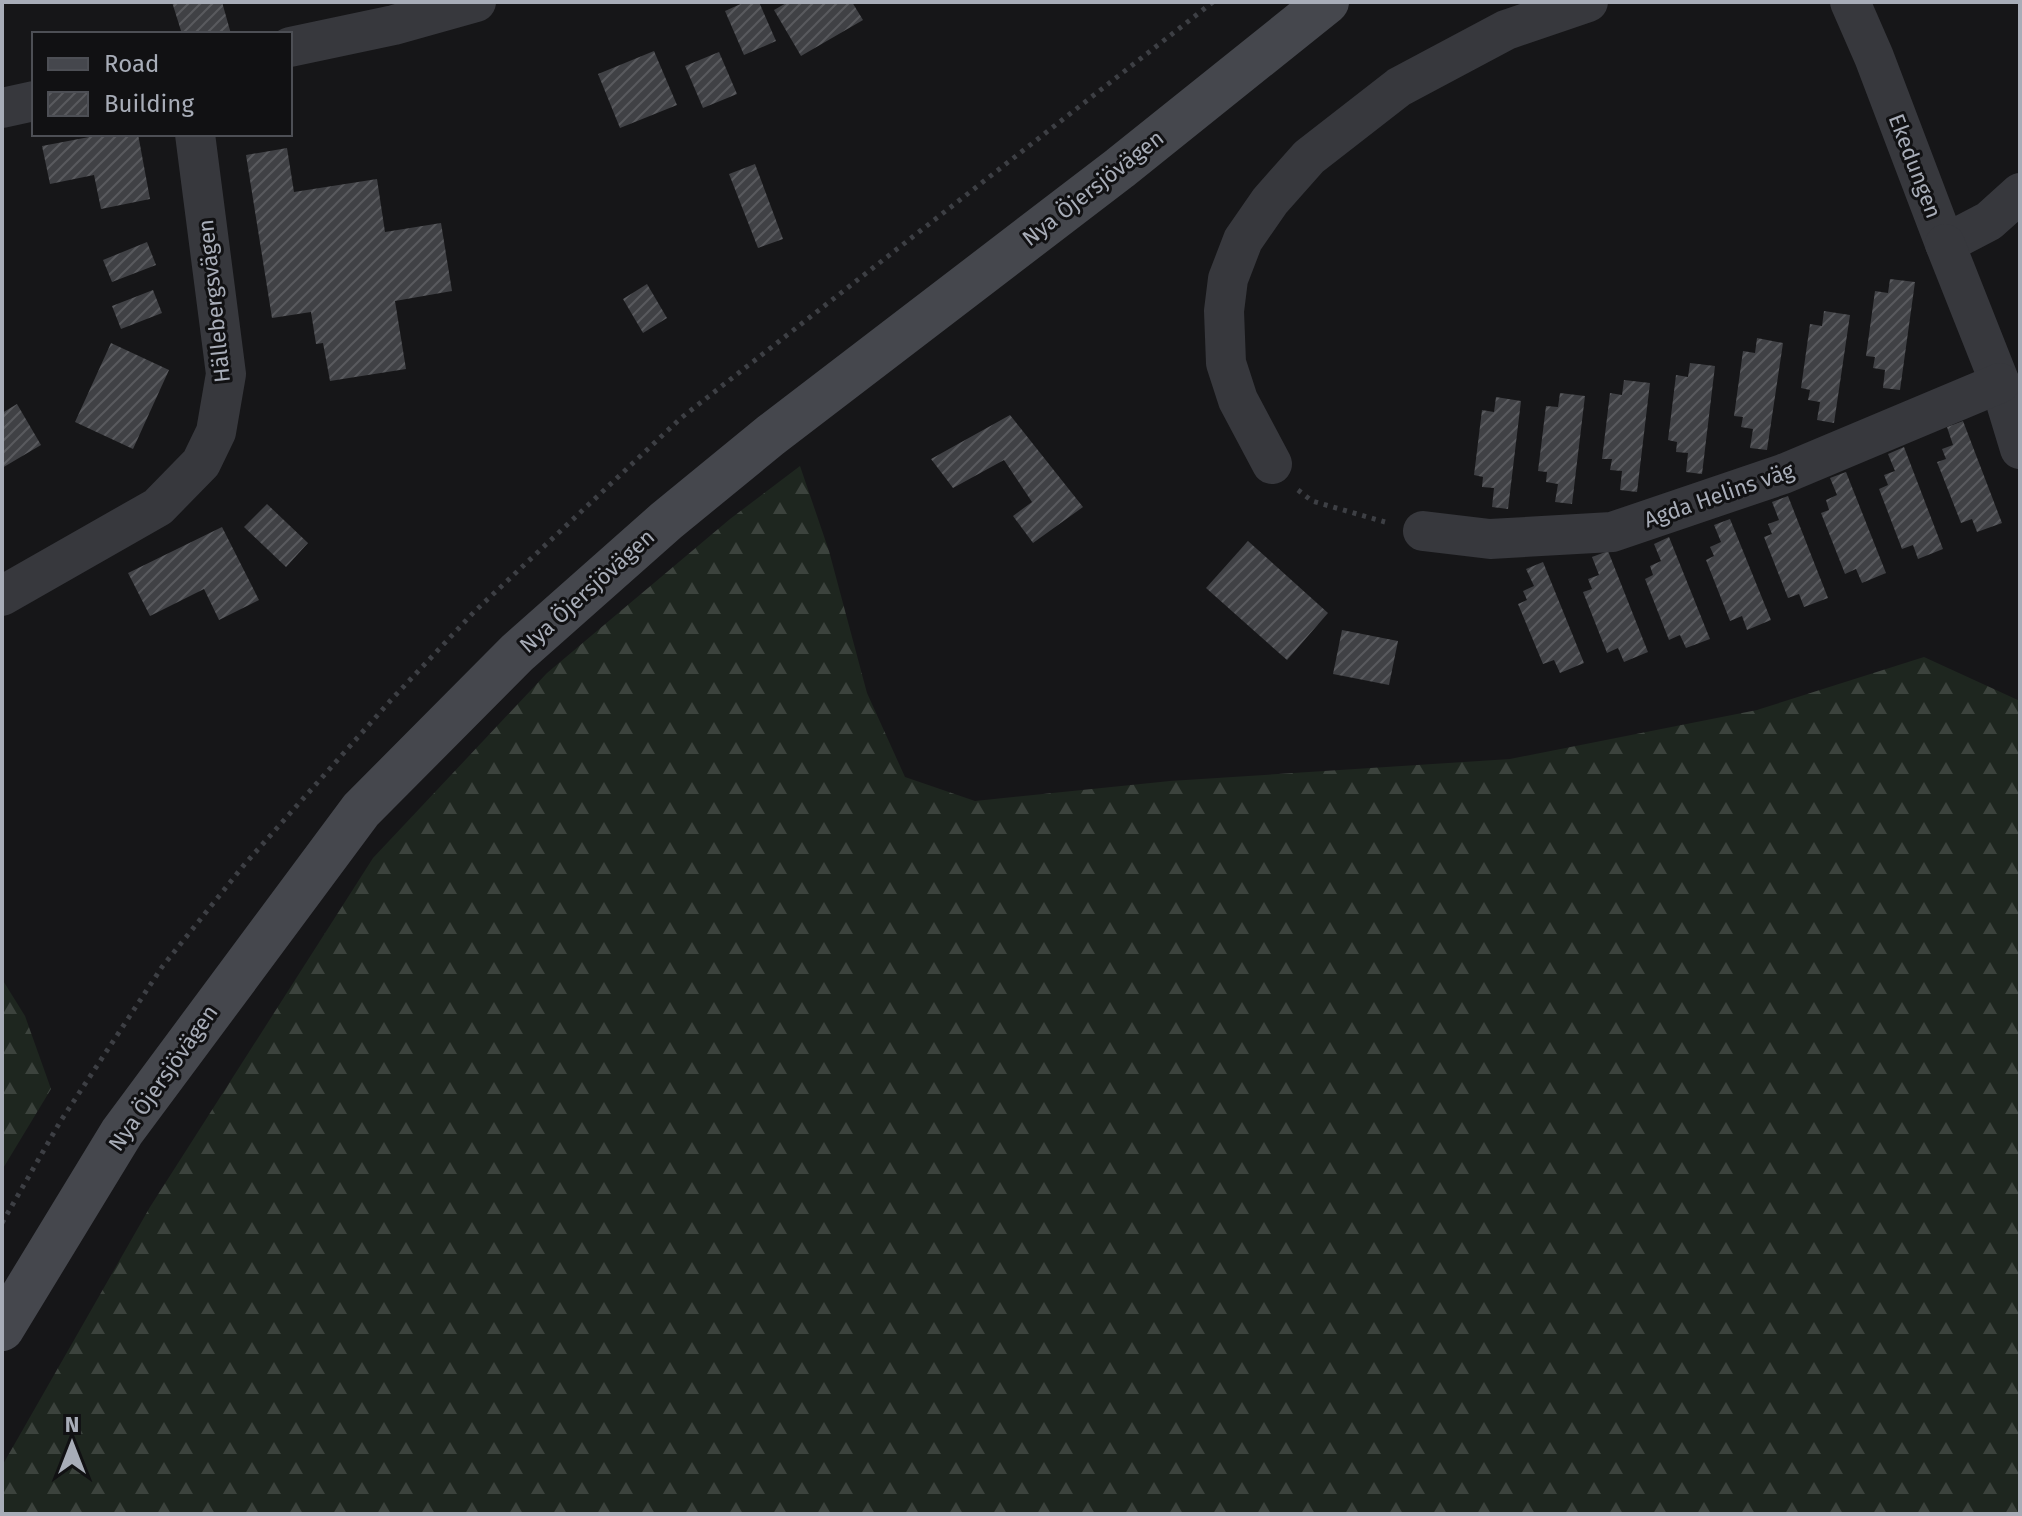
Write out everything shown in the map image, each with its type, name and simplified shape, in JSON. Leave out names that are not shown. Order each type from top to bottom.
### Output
[{"type":"street","points":[[292,47],[394,25],[476,2]]},
{"type":"street","name":"Nya Öjersjövägen","points":[[2,1329],[122,1132],[352,822],[517,653],[666,521],[771,435],[1120,168],[1327,2]]},
{"type":"street","points":[[1272,464],[1238,400],[1226,363],[1224,311],[1228,279],[1243,240],[1270,201],[1309,157],[1399,87],[1506,30],[1588,2]]},
{"type":"street","name":"Ekedungen","points":[[1850,2],[1945,244],[1989,221],[2020,193]]},
{"type":"street","points":[[2,108],[32,101]]},
{"type":"street","name":"Hällebergsvägen","points":[[2,596],[158,507],[201,463],[216,432],[226,374],[195,136]]},
{"type":"street","points":[[1945,244],[2000,383],[2020,449]]},
{"type":"street","name":"Agda Helins väg","points":[[1423,531],[1490,539],[1612,532],[1783,474],[2000,383]]},
{"type":"path","points":[[1272,464],[1285,480],[1312,501],[1423,531]]},
{"type":"green space","points":[[800,466],[829,551],[867,693],[905,777],[975,801],[1170,781],[1510,759],[1757,710],[1924,657],[2020,701],[2020,1514],[2,1514],[2,1466],[150,1207],[373,858],[547,673],[730,519]]},
{"type":"green space","points":[[2,979],[25,1016],[51,1089],[2,1170]]},
{"type":"building","points":[[172,2],[222,2],[230,32],[181,32]]},
{"type":"building","points":[[745,2],[759,2],[776,41],[744,55],[725,11]]},
{"type":"building","points":[[788,2],[852,2],[863,20],[801,56],[774,10]]},
{"type":"building","points":[[654,51],[677,105],[620,128],[598,74]]},
{"type":"building","points":[[719,52],[737,94],[703,108],[685,66]]},
{"type":"building","points":[[94,136],[138,136],[150,199],[101,209],[94,175],[50,184],[42,146]]},
{"type":"building","points":[[287,148],[294,192],[377,179],[385,232],[441,223],[452,291],[395,301],[406,369],[330,381],[323,343],[316,344],[311,312],[272,318],[246,155]]},
{"type":"building","points":[[755,164],[783,239],[758,248],[729,174]]},
{"type":"building","points":[[147,242],[156,265],[112,282],[103,260]]},
{"type":"building","points":[[1890,279],[1915,282],[1900,390],[1883,388],[1885,370],[1873,368],[1875,357],[1866,356],[1875,291],[1888,293]]},
{"type":"building","points":[[647,284],[667,318],[643,333],[623,299]]},
{"type":"building","points":[[153,290],[162,313],[121,329],[112,306]]},
{"type":"building","points":[[1824,311],[1850,315],[1834,423],[1817,420],[1820,402],[1808,400],[1810,390],[1801,388],[1810,324],[1822,326]]},
{"type":"building","points":[[1757,338],[1783,343],[1767,450],[1750,448],[1753,429],[1741,427],[1743,417],[1734,416],[1743,351],[1755,353]]},
{"type":"building","points":[[111,343],[169,370],[133,449],[75,422]]},
{"type":"building","points":[[1690,363],[1715,366],[1702,474],[1686,472],[1688,453],[1676,452],[1677,442],[1668,440],[1676,375],[1688,377]]},
{"type":"building","points":[[1624,380],[1650,383],[1637,492],[1620,490],[1622,471],[1610,470],[1612,459],[1602,459],[1610,393],[1622,395]]},
{"type":"building","points":[[1560,393],[1585,396],[1572,504],[1555,502],[1558,484],[1546,482],[1547,472],[1538,471],[1546,406],[1558,407]]},
{"type":"building","points":[[1496,397],[1521,401],[1508,509],[1492,507],[1494,488],[1482,487],[1483,477],[1474,475],[1482,410],[1494,412]]},
{"type":"building","points":[[17,404],[41,445],[2,468],[2,413]]},
{"type":"building","points":[[1010,415],[1083,507],[1033,543],[1013,516],[1032,502],[1004,460],[953,488],[931,459]]},
{"type":"building","points":[[1963,421],[2002,523],[1977,532],[1972,519],[1961,523],[1937,462],[1946,459],[1942,449],[1953,445],[1947,427]]},
{"type":"building","points":[[1904,447],[1943,549],[1918,559],[1913,545],[1902,549],[1879,489],[1888,485],[1884,475],[1895,471],[1888,454]]},
{"type":"building","points":[[1846,472],[1886,573],[1862,583],[1856,569],[1845,574],[1821,513],[1829,510],[1826,500],[1837,495],[1830,478]]},
{"type":"building","points":[[1788,496],[1828,598],[1804,607],[1799,594],[1788,598],[1764,537],[1772,534],[1768,524],[1779,520],[1772,502]]},
{"type":"building","points":[[267,504],[308,543],[286,567],[244,527]]},
{"type":"building","points":[[1730,519],[1771,620],[1747,630],[1742,616],[1730,621],[1706,560],[1714,556],[1710,547],[1721,542],[1714,525]]},
{"type":"building","points":[[222,527],[259,600],[219,620],[204,589],[150,616],[128,573]]},
{"type":"building","points":[[1669,537],[1710,639],[1686,648],[1680,635],[1669,640],[1645,579],[1653,575],[1650,566],[1661,561],[1654,544]]},
{"type":"building","points":[[1248,541],[1328,613],[1287,660],[1206,588]]},
{"type":"building","points":[[1608,551],[1648,652],[1624,662],[1618,648],[1607,653],[1583,592],[1592,589],[1588,579],[1599,575],[1592,557]]},
{"type":"building","points":[[1543,562],[1584,663],[1560,673],[1554,660],[1543,664],[1518,604],[1527,600],[1523,591],[1534,586],[1526,569]]},
{"type":"building","points":[[1342,630],[1398,641],[1389,685],[1333,674]]}]
